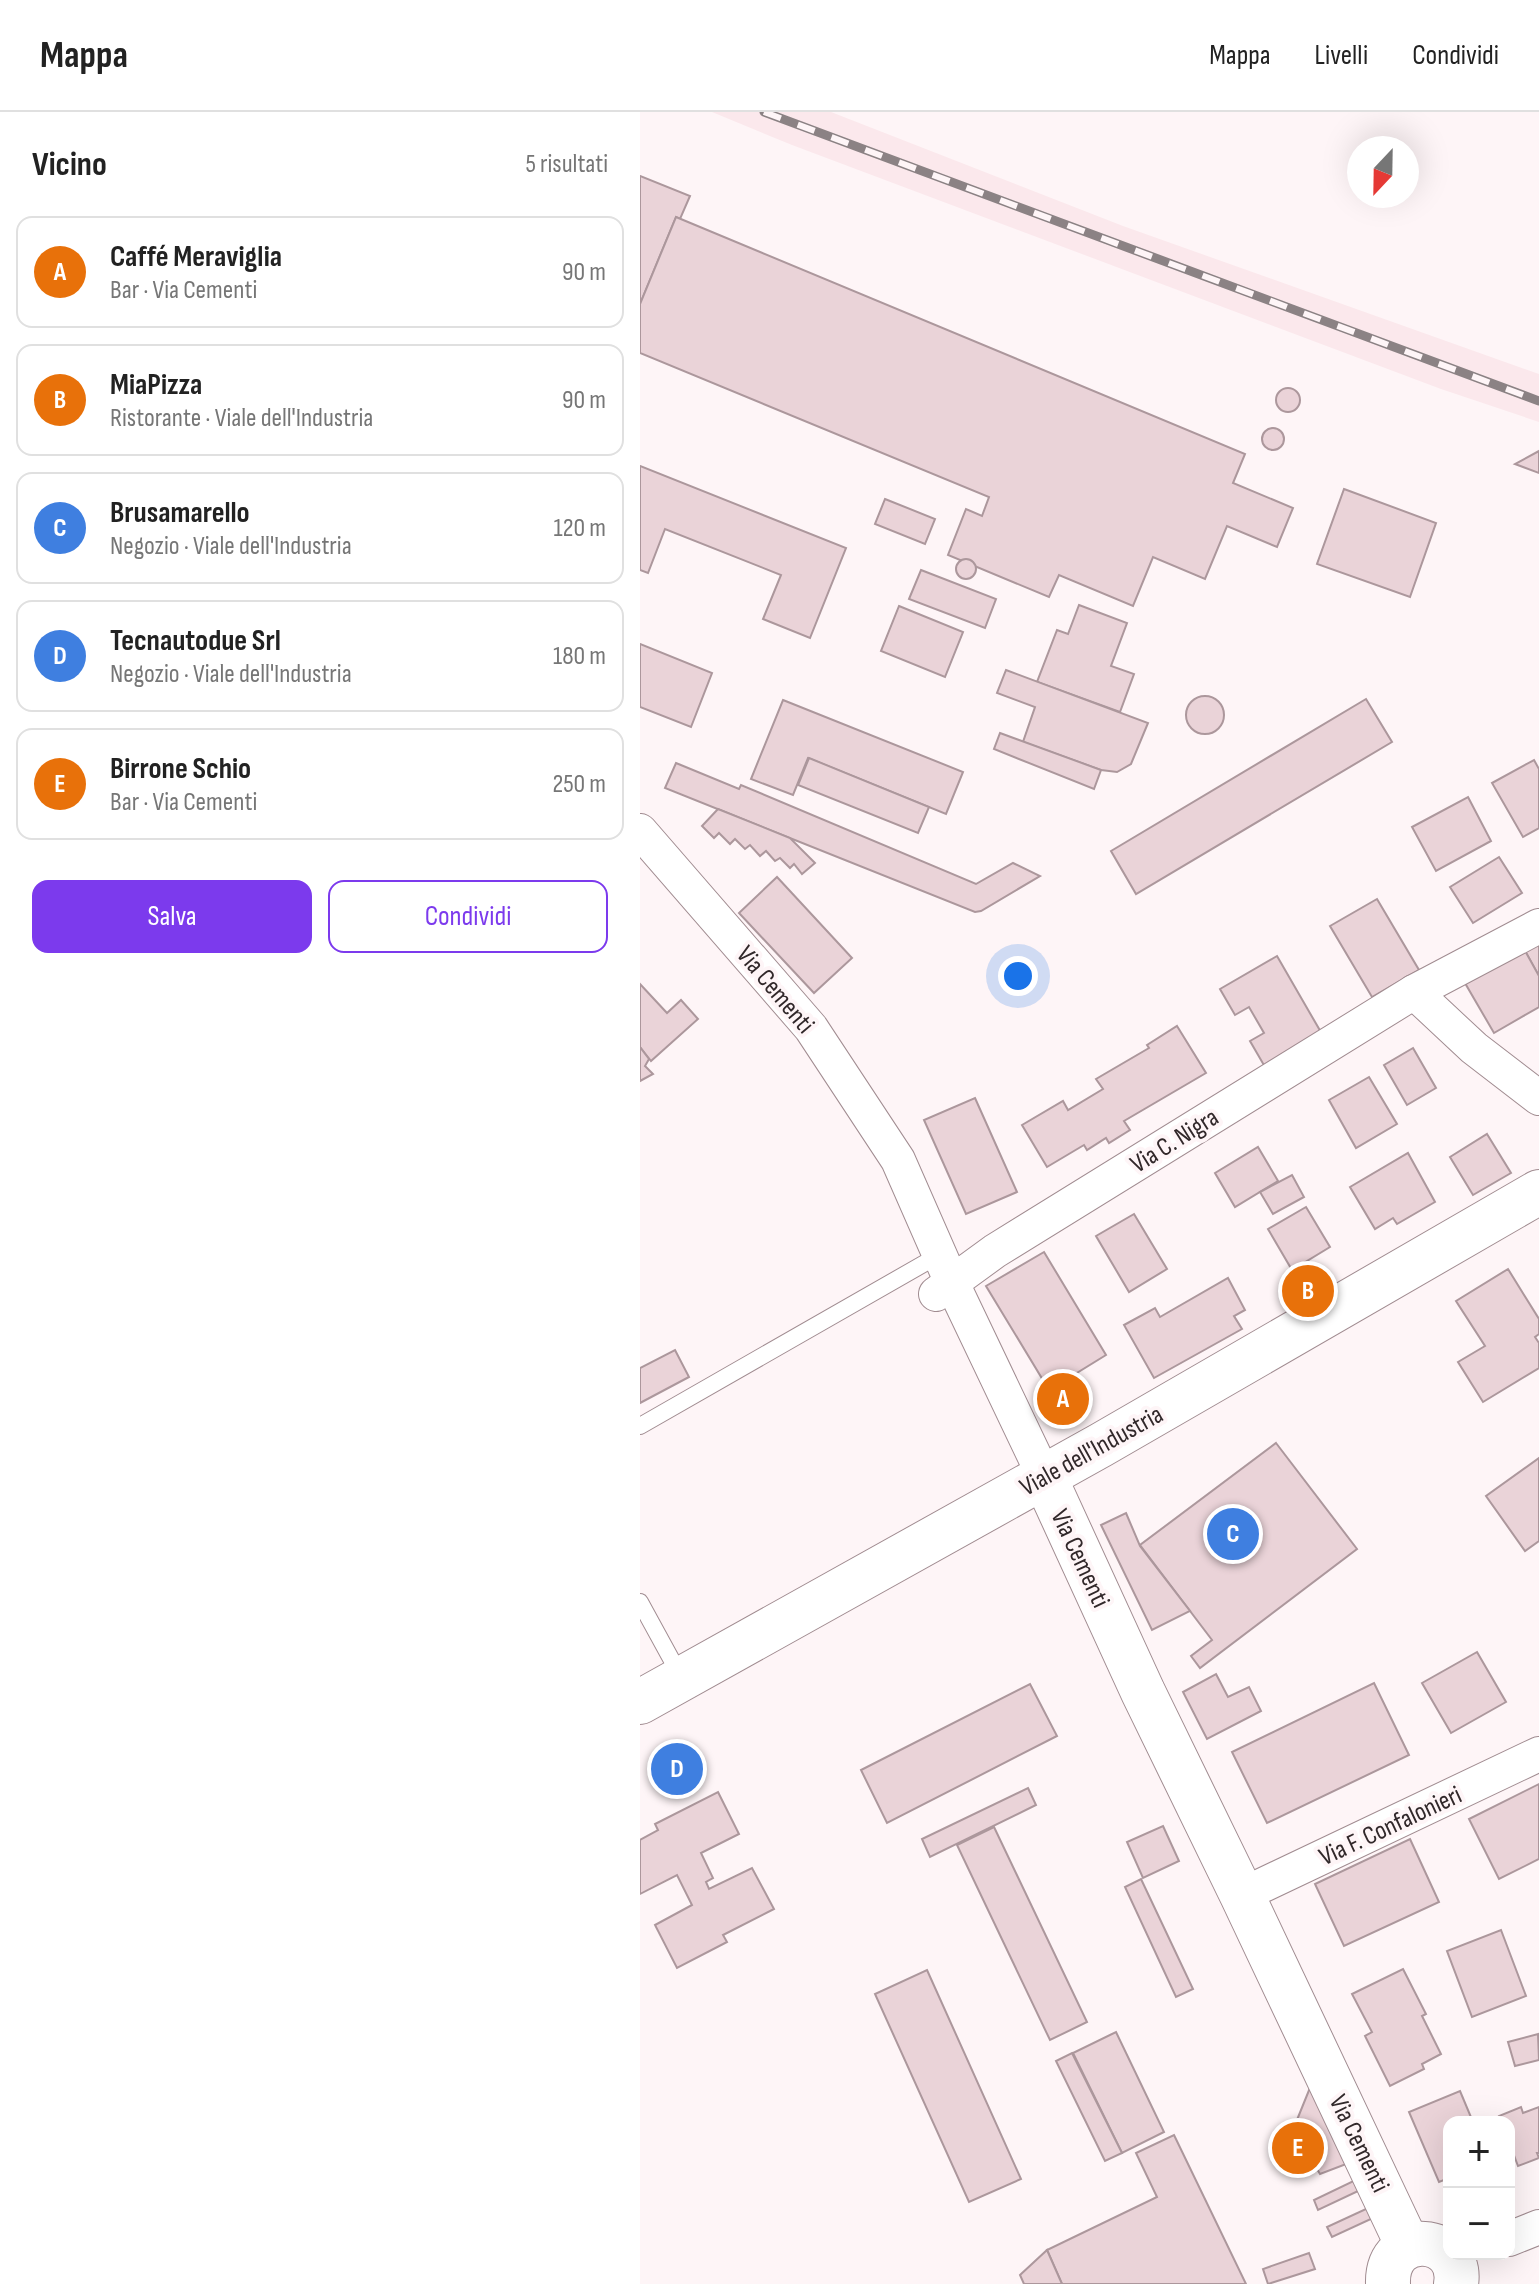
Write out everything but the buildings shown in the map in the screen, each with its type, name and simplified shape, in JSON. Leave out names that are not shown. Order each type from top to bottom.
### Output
[{"type":"main road","name":"Viale dell'Industria","points":[[640,1702],[1044,1476],[1539,1192]]},
{"type":"main road","name":"Via Cementi","points":[[1044,1476],[1143,1692],[1408,2246]]},
{"type":"main road","points":[[1388,2284],[1387,2271],[1395,2255],[1408,2246],[1425,2243],[1442,2249],[1461,2267]]},
{"type":"street","name":"Via Cementi","points":[[640,831],[811,1028],[898,1160],[942,1277],[1044,1476]]},
{"type":"street","name":"Via C. Nigra","points":[[942,1277],[995,1251],[1414,992],[1539,926]]},
{"type":"street","points":[[1414,992],[1474,1048],[1539,1098]]},
{"type":"street","name":"Via F. Confalonieri","points":[[1242,1895],[1539,1754]]},
{"type":"street","points":[[1515,2237],[1539,2227]]},
{"type":"lane","points":[[640,1426],[942,1277]]},
{"type":"lane","points":[[640,1602],[682,1679]]},
{"type":"shaded area","points":[[712,112],[831,112],[1123,226],[1539,374],[1539,422],[1441,389],[792,145]]},
{"type":"railway","points":[[764,112],[1539,401]]},
{"type":"place","name":"MiaPizza","points":[[1308,1291]]},
{"type":"place","name":"Caffé Meraviglia","points":[[1063,1399]]},
{"type":"place","name":"Brusamarello","points":[[1233,1534]]},
{"type":"place","name":"Tecnautodue Srl","points":[[677,1769]]},
{"type":"place","name":"Birrone Schio","points":[[1298,2148]]}]
